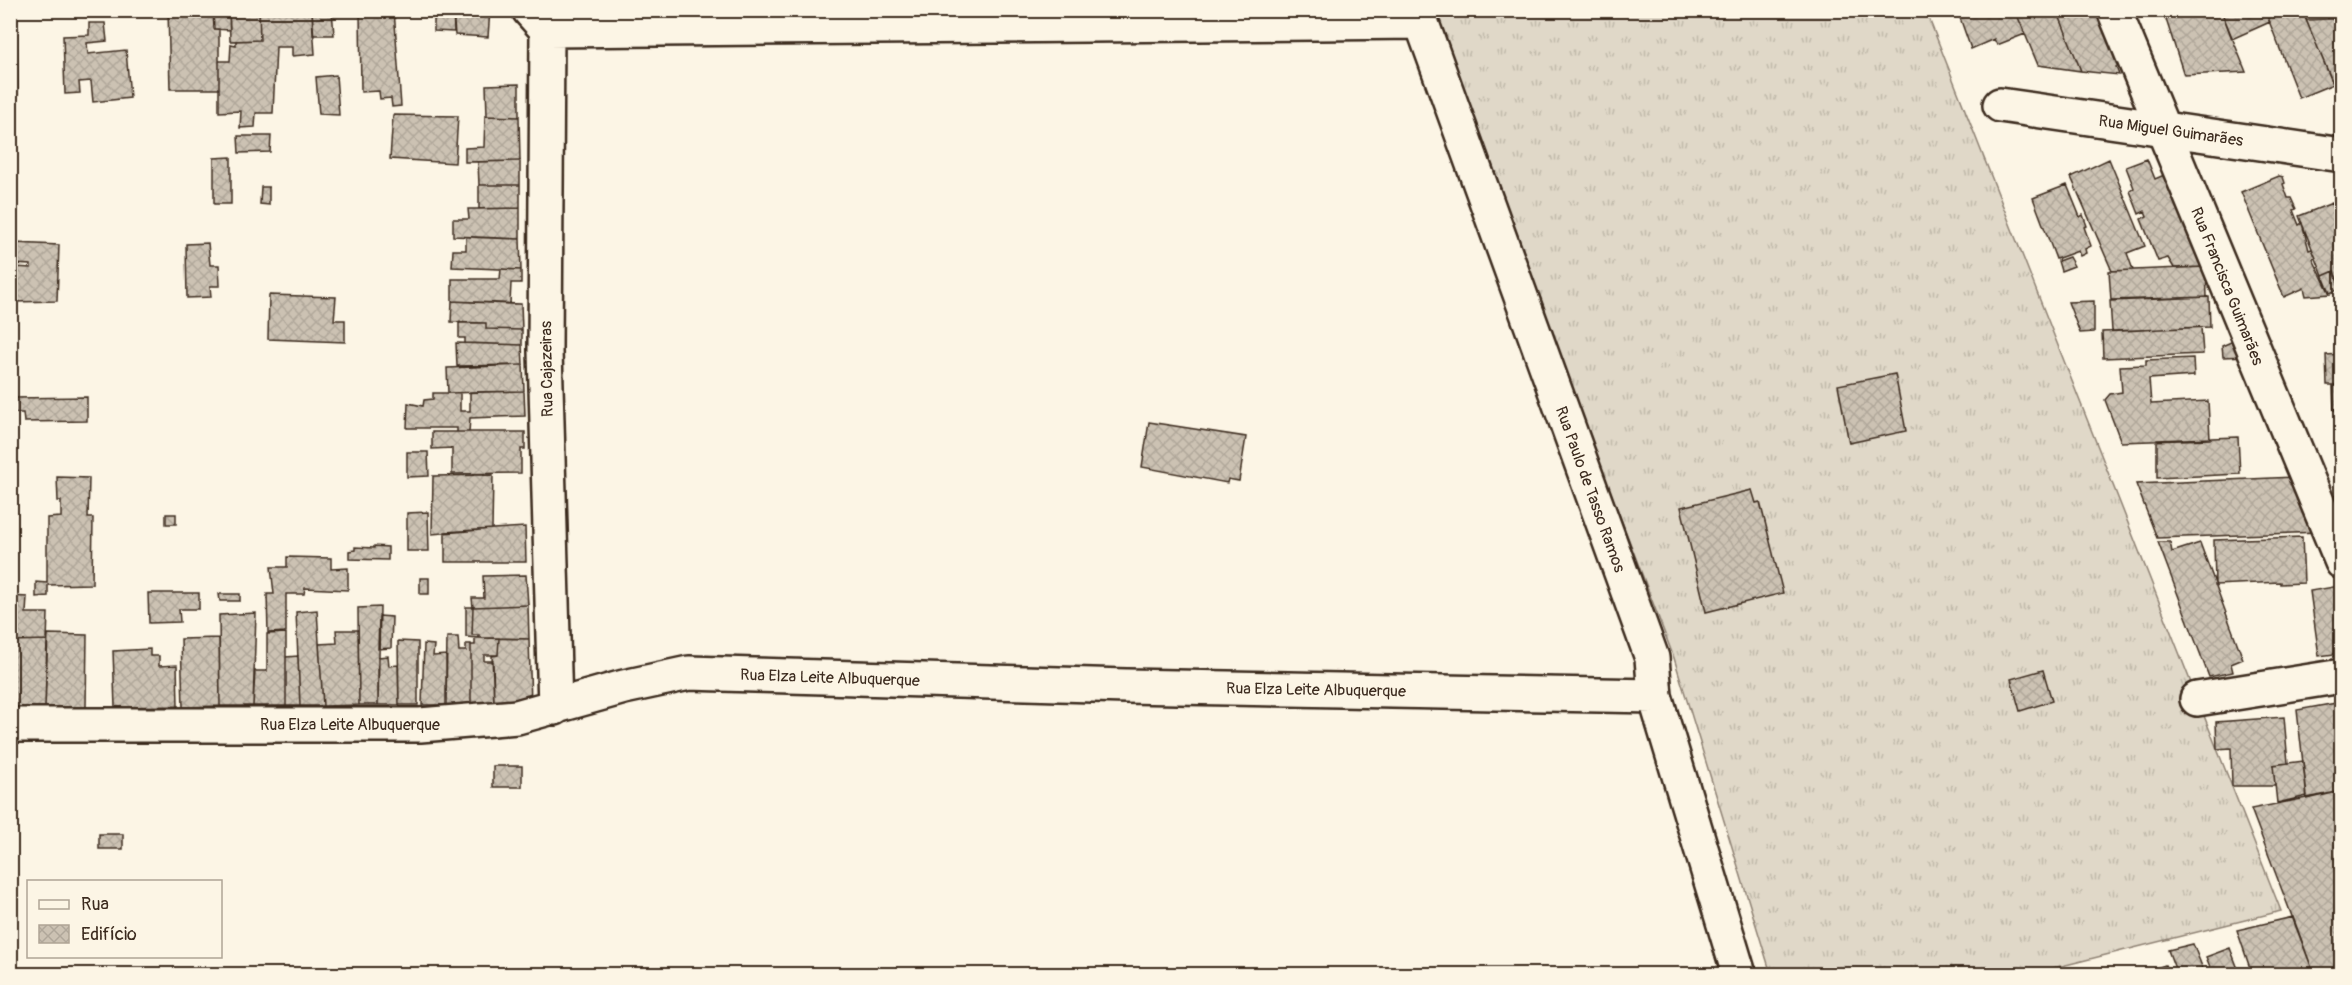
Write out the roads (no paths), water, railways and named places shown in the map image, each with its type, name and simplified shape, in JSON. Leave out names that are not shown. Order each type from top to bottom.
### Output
[{"type":"street","name":"Rua Francisca Guimarães","points":[[2114,10],[2342,562]]},
{"type":"street","points":[[538,20],[1419,16]]},
{"type":"street","name":"Rua Paulo de Tasso Ramos","points":[[1419,16],[1652,658],[1655,696],[1739,975]]},
{"type":"street","name":"Rua Cajazeiras","points":[[538,20],[555,708]]},
{"type":"street","name":"Rua Miguel Guimarães","points":[[2000,105],[2342,155]]},
{"type":"street","name":"Rua Elza Leite Albuquerque","points":[[10,725],[420,725],[517,717],[624,687],[689,674],[718,673],[1126,686],[1655,696]]},
{"type":"street","points":[[2197,699],[2342,676]]}]
